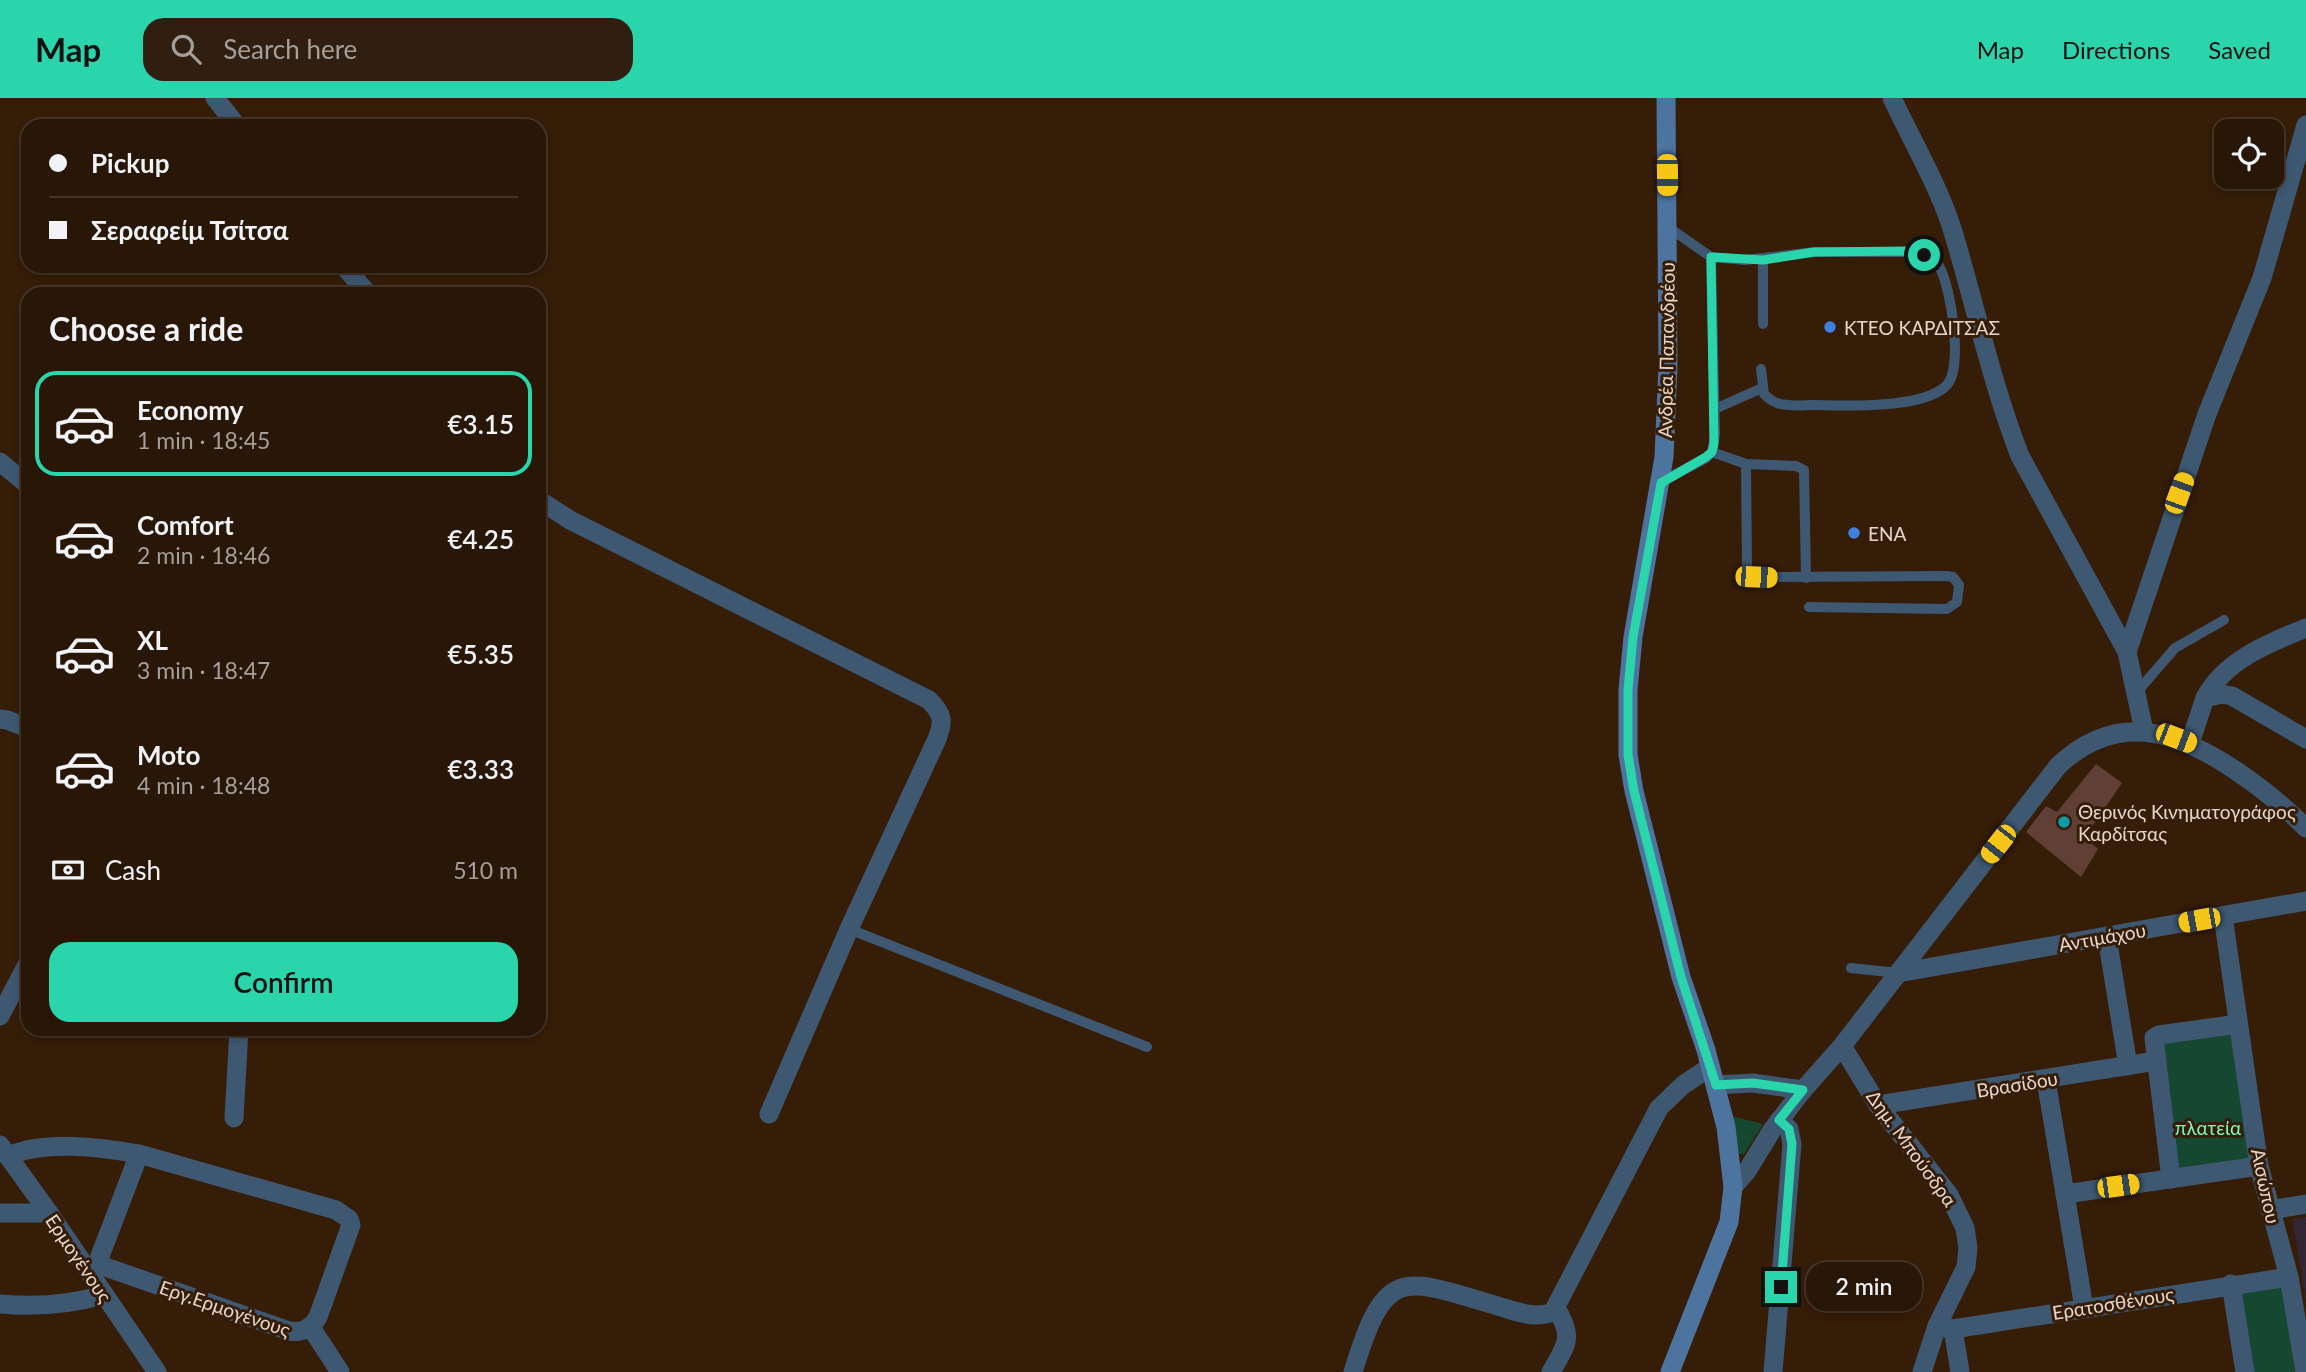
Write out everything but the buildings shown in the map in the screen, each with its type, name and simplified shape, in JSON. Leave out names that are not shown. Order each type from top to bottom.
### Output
[{"type":"main road","name":"Ανδρέα Παπανδρέου","points":[[1666,98],[1668,366],[1661,483],[1633,637],[1628,690],[1628,755],[1634,791],[1681,977],[1713,1076],[1726,1127],[1733,1187],[1729,1222],[1670,1372]]},
{"type":"street","points":[[215,98],[232,119]]},
{"type":"street","points":[[1892,98],[1954,233],[1982,339],[2020,456],[2127,652],[2144,731]]},
{"type":"street","points":[[2127,652],[2199,436],[2262,278],[2306,125]]},
{"type":"street","points":[[350,273],[362,287]]},
{"type":"street","points":[[0,462],[21,479]]},
{"type":"street","points":[[546,505],[570,520],[929,700],[939,711],[943,723],[937,739],[849,929],[769,1114]]},
{"type":"street","points":[[2190,743],[2205,698],[2222,673],[2239,660],[2306,628]]},
{"type":"street","points":[[2205,698],[2222,694],[2232,696],[2306,739]]},
{"type":"street","points":[[0,719],[21,725]]},
{"type":"street","points":[[1733,1187],[1747,1171],[1779,1120],[1842,1045],[2058,766],[2069,756],[2098,739],[2144,731],[2164,734],[2204,750],[2252,782],[2306,828]]},
{"type":"street","name":"Αντιμάχου","points":[[1898,973],[2306,901]]},
{"type":"street","name":"Αισώπου","points":[[2222,916],[2259,1166],[2289,1277],[2305,1372]]},
{"type":"street","points":[[2107,937],[2128,1066]]},
{"type":"street","points":[[0,1016],[21,977]]},
{"type":"street","points":[[2171,1179],[2154,1042],[2157,1035],[2238,1024]]},
{"type":"street","points":[[234,1118],[239,1036]]},
{"type":"street","name":"Δημ. Μπούσδρα","points":[[1842,1045],[1878,1105],[1949,1195],[1965,1228],[1968,1248],[1966,1267],[1945,1328],[1922,1372]]},
{"type":"street","name":"Βρασίδου","points":[[1878,1105],[2156,1061]]},
{"type":"street","points":[[1353,1372],[1375,1311],[1387,1295],[1399,1288],[1414,1285],[1437,1288],[1527,1315],[1550,1314],[1556,1308],[1659,1108],[1693,1077],[1713,1076],[1803,1090]]},
{"type":"street","points":[[2046,1080],[2084,1308]]},
{"type":"street","points":[[1773,1372],[1792,1144],[1789,1129],[1779,1120]]},
{"type":"street","name":"Εργ.Ερμογένους","points":[[4,1151],[39,1147],[115,1150],[139,1154],[336,1210],[349,1219],[351,1226],[318,1317],[301,1332],[289,1331],[92,1267]]},
{"type":"street","name":"Ερμογένους","points":[[4,1151],[92,1267],[103,1295],[157,1372]]},
{"type":"street","points":[[92,1267],[139,1154]]},
{"type":"street","points":[[2065,1194],[2259,1166]]},
{"type":"street","points":[[2270,1210],[2306,1204]]},
{"type":"street","points":[[0,1213],[49,1213]]},
{"type":"street","name":"Ερατοσθένους","points":[[1945,1328],[2289,1277]]},
{"type":"street","points":[[2231,1284],[2245,1372]]},
{"type":"street","points":[[0,1304],[19,1306],[71,1303],[103,1295]]},
{"type":"street","points":[[1551,1372],[1568,1337],[1564,1321],[1556,1308]]},
{"type":"street","points":[[310,1326],[340,1372]]},
{"type":"street","points":[[1945,1328],[1960,1372]]},
{"type":"lane","points":[[1668,227],[1711,257],[1763,260],[1814,252],[1906,251],[1924,255],[1938,264],[1944,278],[1955,357],[1954,373],[1946,386],[1931,395],[1892,405],[1779,404],[1768,398],[1762,388],[1761,369]]},
{"type":"lane","points":[[1661,483],[1712,452],[1715,434],[1711,257]]},
{"type":"lane","points":[[1763,260],[1763,324]]},
{"type":"lane","points":[[1714,409],[1762,388]]},
{"type":"lane","points":[[1712,452],[1746,464],[1796,466],[1804,470],[1806,578]]},
{"type":"lane","points":[[1746,464],[1749,571],[1756,577],[1947,576],[1953,577],[1959,585],[1957,602],[1947,608],[1809,607]]},
{"type":"lane","points":[[2137,693],[2175,648],[2224,620]]},
{"type":"lane","points":[[849,929],[1147,1047]]},
{"type":"lane","points":[[1851,968],[1898,973]]},
{"type":"shaded area","points":[[2306,1217],[2306,1300],[2292,1219]]},
{"type":"green space","name":"πλατεία","points":[[2232,1031],[2251,1161],[2176,1172],[2159,1041]]},
{"type":"green space","points":[[1731,1116],[1763,1124],[1744,1154],[1737,1154]]},
{"type":"green space","points":[[2282,1284],[2295,1372],[2250,1372],[2238,1290]]},
{"type":"place","name":"ΚΤΕΟ ΚΑΡΔΙΤΣΑΣ","points":[[1830,327]]},
{"type":"place","name":"ΕΝΑ","points":[[1854,533]]},
{"type":"place","name":"Θερινός Κινηματογράφος Καρδίτσας","points":[[2064,822]]},
{"type":"route","points":[[1781,1287],[1792,1136],[1779,1120],[1803,1090],[1753,1083],[1716,1085],[1681,977],[1634,791],[1626,730],[1633,637],[1661,483],[1706,457],[1712,452],[1714,444],[1711,257],[1763,260],[1814,252],[1906,251],[1924,255]]}]
